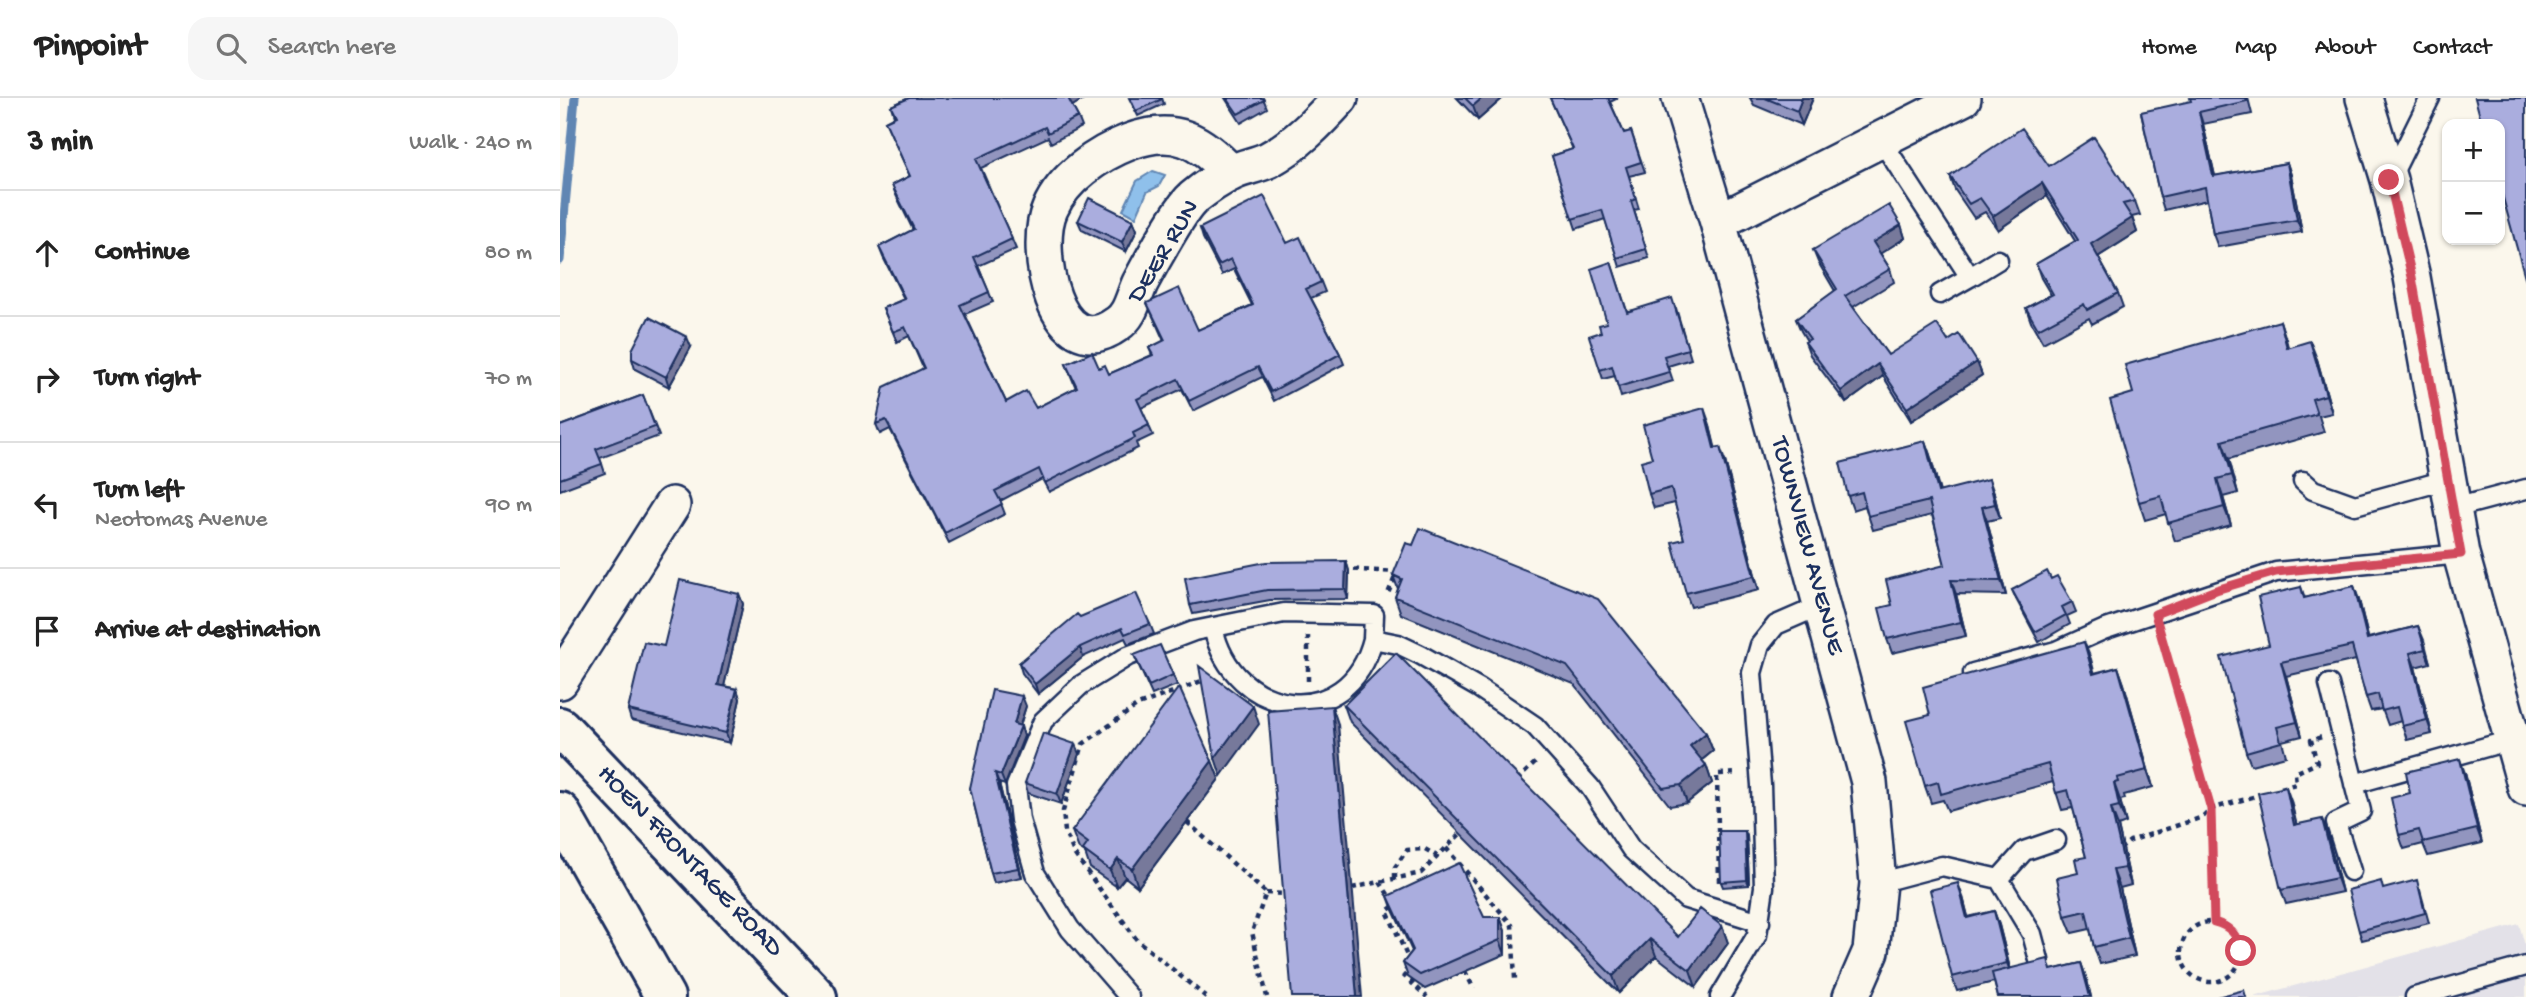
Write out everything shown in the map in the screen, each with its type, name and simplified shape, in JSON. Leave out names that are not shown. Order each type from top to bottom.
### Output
[{"type":"main road","name":"HOEN FRONTAGE ROAD","points":[[560,727],[817,997]]},
{"type":"main road","points":[[560,812],[665,997]]},
{"type":"street","name":"DEER RUN","points":[[1231,173],[1208,149],[1166,132],[1124,144],[1075,174],[1058,193],[1048,212],[1046,268],[1054,305],[1072,326],[1084,332],[1098,334],[1116,325],[1127,316],[1140,284],[1191,199],[1231,173],[1268,160],[1313,127],[1340,98]]},
{"type":"street","name":"TOWNVIEW AVENUE","points":[[1680,98],[1718,222],[1869,782],[1878,883],[1871,951],[1851,997]]},
{"type":"street","points":[[1718,222],[1963,98]]},
{"type":"street","points":[[2364,98],[2389,180],[2412,277],[2461,554],[2511,740],[2525,779]]},
{"type":"street","points":[[560,681],[673,505]]},
{"type":"lane","points":[[2389,180],[2430,98]]},
{"type":"lane","points":[[1881,140],[1970,277]]},
{"type":"lane","points":[[1940,294],[1998,260]]},
{"type":"lane","points":[[2303,481],[2313,490],[2355,505],[2526,489]]},
{"type":"lane","points":[[1973,673],[2056,651],[2103,630],[2276,572],[2461,554]]},
{"type":"lane","points":[[1720,997],[1757,935],[1760,922],[1763,887],[1761,785],[1752,673],[1760,645],[1776,625],[1822,605]]},
{"type":"lane","points":[[1129,997],[1070,929],[1035,873],[1020,820],[1016,786],[1043,721],[1081,685],[1128,656],[1213,627],[1284,613],[1374,615],[1373,639],[1363,663],[1332,696],[1308,702],[1286,703],[1263,696],[1243,684],[1227,666],[1217,645],[1213,627]]},
{"type":"lane","points":[[1373,639],[1398,644],[1421,655],[1479,688],[1535,726],[1590,787],[1631,849],[1686,899],[1760,922]]},
{"type":"lane","points":[[2329,684],[2361,811],[2336,823],[2351,871]]},
{"type":"lane","points":[[2354,784],[2511,740]]},
{"type":"lane","points":[[1999,880],[2024,851],[2056,840]]},
{"type":"lane","points":[[1878,883],[1942,866],[1999,880],[2032,934],[2039,960]]},
{"type":"lane","points":[[2415,997],[2526,967]]},
{"type":"path","points":[[2155,614],[2211,809],[2214,922]]},
{"type":"path","points":[[1206,997],[1137,940],[1074,855],[1065,832],[1063,811],[1083,744],[1138,705],[1212,677]]},
{"type":"path","points":[[2112,852],[2123,848],[2130,841],[2203,817],[2211,809],[2296,784],[2295,773],[2316,763],[2311,740],[2341,733]]},
{"type":"path","points":[[1514,783],[1541,757]]},
{"type":"path","points":[[1186,822],[1266,893],[1288,894]]},
{"type":"path","points":[[1352,888],[1420,873],[1461,833]]},
{"type":"path","points":[[1446,848],[1512,925],[1516,979]]},
{"type":"path","points":[[1395,878],[1395,867],[1407,850],[1425,849],[1437,856]]},
{"type":"path","points":[[1420,873],[1424,883]]},
{"type":"path","points":[[1380,882],[1395,905],[1387,911],[1411,965],[1402,974],[1427,997]]},
{"type":"path","points":[[1266,893],[1252,932],[1267,997]]},
{"type":"path","points":[[2214,922],[2230,928],[2241,951],[2236,968],[2230,975],[2213,982],[2194,976],[2187,970],[2181,952],[2187,933],[2194,926],[2214,922]]},
{"type":"path","points":[[1465,971],[1474,989]]},
{"type":"shaded area","points":[[2519,924],[2526,949],[2526,997],[2253,997]]},
{"type":"water","points":[[1153,171],[1165,175],[1159,186],[1147,192],[1136,217],[1123,210],[1137,181]]},
{"type":"building","points":[[909,98],[1068,98],[1078,117],[1048,133],[1045,127],[976,159],[1012,239],[974,257],[989,292],[960,305],[1006,402],[1026,391],[1036,408],[1077,387],[1066,364],[1092,352],[1099,368],[1105,365],[1109,374],[1153,355],[1149,348],[1165,340],[1147,303],[1179,288],[1198,330],[1253,305],[1231,259],[1219,265],[1200,228],[1264,196],[1287,243],[1300,237],[1321,282],[1306,289],[1340,354],[1271,392],[1258,367],[1189,401],[1178,379],[1137,399],[1149,425],[1133,433],[1135,438],[1045,483],[1039,469],[995,491],[1002,504],[945,533],[886,420],[876,424],[884,387],[924,368],[905,327],[893,332],[883,308],[905,299],[879,247],[914,229],[892,185],[910,176],[885,121],[896,116],[891,106]]},
{"type":"building","points":[[1130,98],[1162,98],[1162,99],[1136,111]]},
{"type":"building","points":[[1227,98],[1263,98],[1264,100],[1238,114]]},
{"type":"building","points":[[1465,98],[1482,98],[1473,106]]},
{"type":"building","points":[[1550,98],[1608,98],[1624,133],[1631,131],[1641,162],[1626,167],[1636,199],[1631,201],[1646,249],[1617,258],[1602,210],[1572,219],[1552,156],[1573,149]]},
{"type":"building","points":[[1765,98],[1802,98],[1797,111]]},
{"type":"building","points":[[2190,98],[2247,98],[2247,101],[2199,112],[2213,176],[2287,163],[2297,220],[2213,234],[2205,187],[2160,197],[2141,112],[2191,101]]},
{"type":"building","points":[[2475,98],[2526,98],[2526,281],[2505,205],[2505,119],[2481,119]]},
{"type":"building","points":[[2022,128],[2049,166],[2094,137],[2135,201],[2123,204],[2132,218],[2091,244],[2118,293],[2087,310],[2084,304],[2038,329],[2026,308],[2053,294],[2036,264],[2078,240],[2042,183],[1993,216],[1980,198],[1969,204],[1950,176]]},
{"type":"building","points":[[1089,198],[1133,220],[1122,242],[1078,221]]},
{"type":"building","points":[[1889,205],[1901,225],[1873,242],[1890,269],[1845,296],[1888,355],[1937,324],[1948,341],[1959,334],[1977,362],[1907,408],[1878,364],[1841,391],[1805,342],[1810,339],[1796,319],[1837,289],[1813,250]]},
{"type":"building","points":[[1611,262],[1627,312],[1672,298],[1688,349],[1664,356],[1669,372],[1618,387],[1612,366],[1600,370],[1589,336],[1601,332],[1599,325],[1607,323],[1591,269]]},
{"type":"building","points":[[649,317],[687,337],[666,377],[632,359],[632,350]]},
{"type":"building","points":[[2280,321],[2287,348],[2310,341],[2326,395],[2312,399],[2317,414],[2222,441],[2232,475],[2217,479],[2224,507],[2168,523],[2161,496],[2139,502],[2110,400],[2133,393],[2125,365]]},
{"type":"building","points":[[643,395],[655,427],[596,449],[602,464],[560,479],[560,426]]},
{"type":"building","points":[[1704,408],[1714,448],[1720,447],[1754,576],[1686,593],[1672,542],[1684,539],[1671,488],[1649,494],[1641,461],[1652,458],[1643,425]]},
{"type":"building","points":[[1925,441],[1938,492],[1989,479],[1995,504],[1982,507],[2001,581],[1951,580],[1961,622],[1887,639],[1879,608],[1892,605],[1886,580],[1945,565],[1929,501],[1868,516],[1862,492],[1848,496],[1840,463]]},
{"type":"building","points":[[1420,528],[1598,599],[1706,733],[1690,746],[1706,765],[1681,785],[1663,788],[1567,666],[1395,597],[1402,579],[1393,575],[1406,543],[1413,545]]},
{"type":"building","points":[[1346,561],[1345,589],[1267,590],[1190,605],[1185,578],[1266,562]]},
{"type":"building","points":[[2047,571],[2051,579],[2057,576],[2072,602],[2062,607],[2066,615],[2035,632],[2012,590]]},
{"type":"building","points":[[680,580],[739,594],[718,685],[737,689],[726,733],[628,710],[644,642],[664,646]]},
{"type":"building","points":[[2354,586],[2367,639],[2418,626],[2425,649],[2410,653],[2427,720],[2402,726],[2397,707],[2382,711],[2378,694],[2366,697],[2352,646],[2281,662],[2297,722],[2277,727],[2281,742],[2246,752],[2221,657],[2269,645],[2258,597],[2301,587],[2304,598]]},
{"type":"building","points":[[1136,593],[1150,624],[1125,634],[1122,628],[1080,647],[1035,684],[1019,663],[1077,614],[1080,617]]},
{"type":"building","points":[[2084,642],[2093,674],[2118,667],[2147,770],[2117,778],[2118,782],[2114,783],[2119,806],[2111,808],[2125,868],[2113,870],[2129,938],[2094,947],[2086,911],[2065,916],[2057,878],[2078,873],[2075,859],[2086,857],[2068,790],[2056,793],[2048,764],[1941,794],[1938,782],[1925,786],[1906,721],[1930,715],[1923,687]]},
{"type":"building","points":[[1160,645],[1173,675],[1149,686],[1134,655]]},
{"type":"building","points":[[1396,653],[1678,937],[1700,909],[1722,926],[1690,970],[1650,939],[1613,976],[1344,705]]},
{"type":"building","points":[[1199,666],[1253,706],[1215,758]]},
{"type":"building","points":[[1179,687],[1212,761],[1132,869],[1118,859],[1110,870],[1083,850],[1088,843],[1072,831]]},
{"type":"building","points":[[992,690],[1022,696],[1014,724],[1021,726],[1001,775],[995,773],[1018,868],[991,873],[970,788]]},
{"type":"building","points":[[1332,706],[1357,997],[1292,997],[1268,711]]},
{"type":"building","points":[[1043,733],[1075,744],[1057,794],[1025,783]]},
{"type":"building","points":[[2460,759],[2477,829],[2423,842],[2419,830],[2399,835],[2391,798],[2410,793],[2406,772]]},
{"type":"building","points":[[2286,787],[2294,825],[2322,819],[2337,878],[2281,890],[2258,793]]},
{"type":"building","points":[[1719,831],[1745,831],[1747,880],[1721,882]]},
{"type":"building","points":[[1459,863],[1484,917],[1500,917],[1500,940],[1420,975],[1403,963],[1413,950],[1388,896]]},
{"type":"building","points":[[2417,880],[2425,913],[2359,931],[2348,890],[2381,881],[2383,889]]},
{"type":"building","points":[[1958,883],[1967,918],[1994,911],[2007,963],[1952,977],[1930,890]]},
{"type":"building","points":[[2048,959],[2051,970],[2081,963],[2090,997],[1998,997],[1992,973]]},
{"type":"building","points":[[2244,990],[2246,997],[2217,997]]},
{"type":"waterway","points":[[560,260],[575,98]]},
{"type":"route","points":[[2241,951],[2236,935],[2230,928],[2214,922],[2211,809],[2155,614],[2216,590],[2276,572],[2331,569],[2407,558],[2461,554],[2412,277],[2389,180]]}]
